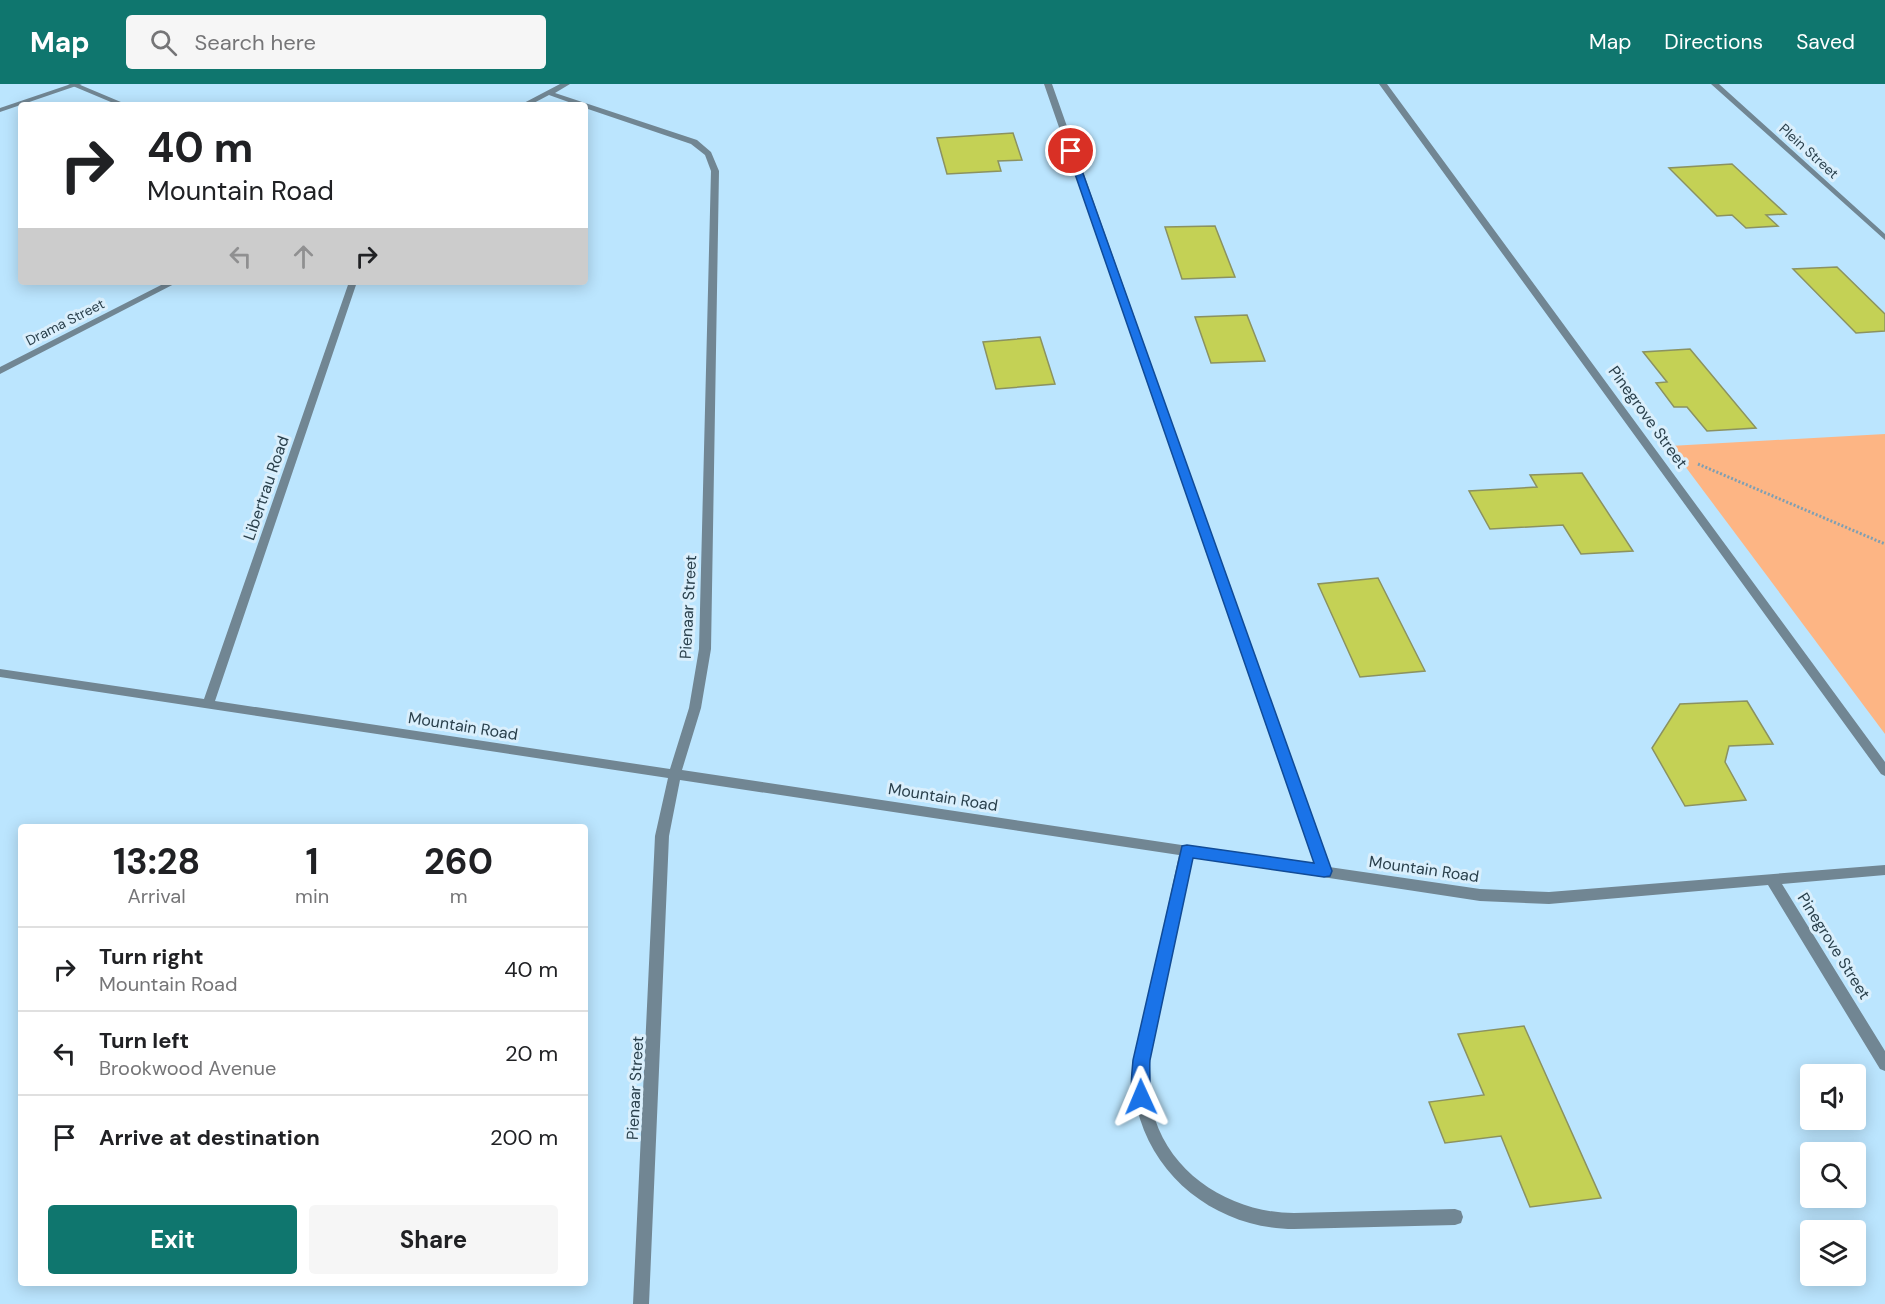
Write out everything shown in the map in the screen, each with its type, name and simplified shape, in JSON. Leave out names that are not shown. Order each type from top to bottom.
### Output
[{"type":"street","points":[[23,102],[75,84],[117,102]]},
{"type":"street","points":[[530,102],[566,84]]},
{"type":"street","points":[[1048,84],[1324,871]]},
{"type":"street","name":"Pinegrove Street","points":[[1383,84],[1885,771]]},
{"type":"street","name":"Plein Street","points":[[1715,84],[1885,238]]},
{"type":"street","name":"Pienaar Street","points":[[549,93],[576,102]]},
{"type":"street","points":[[0,110],[18,104]]},
{"type":"street","name":"Pienaar Street","points":[[588,106],[694,142],[707,150],[713,159],[715,171],[705,649],[694,708],[675,773],[662,836],[641,1304]]},
{"type":"street","name":"Drama Street","points":[[0,371],[168,285]]},
{"type":"street","name":"Libertrau Road","points":[[207,705],[352,285]]},
{"type":"street","name":"Mountain Road","points":[[0,673],[1480,895],[1549,898],[1885,870]]},
{"type":"street","points":[[1187,851],[1142,1060],[1140,1084],[1143,1110],[1153,1137],[1168,1161],[1189,1183],[1215,1201],[1244,1214],[1275,1221],[1455,1217]]},
{"type":"street","name":"Pinegrove Street","points":[[1771,878],[1885,1064]]},
{"type":"path","points":[[1659,461],[1685,458],[1885,544]]},
{"type":"shaded area","points":[[1885,434],[1885,734],[1670,446]]},
{"type":"building","points":[[1013,133],[1022,160],[998,161],[1001,171],[947,174],[937,138]]},
{"type":"building","points":[[1732,164],[1786,214],[1766,215],[1778,226],[1746,228],[1732,215],[1717,216],[1669,168]]},
{"type":"building","points":[[1215,226],[1235,277],[1182,279],[1165,227]]},
{"type":"building","points":[[1837,267],[1885,314],[1885,331],[1856,333],[1793,269]]},
{"type":"building","points":[[1247,315],[1265,361],[1211,363],[1195,317]]},
{"type":"building","points":[[1040,337],[1055,384],[996,389],[983,342]]},
{"type":"building","points":[[1690,349],[1756,428],[1707,431],[1687,407],[1674,407],[1656,383],[1667,382],[1643,352]]},
{"type":"building","points":[[1582,473],[1633,551],[1581,554],[1563,525],[1490,529],[1469,491],[1537,487],[1530,475]]},
{"type":"building","points":[[1378,578],[1425,671],[1360,677],[1318,584]]},
{"type":"building","points":[[1747,701],[1773,744],[1729,746],[1725,762],[1746,800],[1685,806],[1652,748],[1680,704]]},
{"type":"building","points":[[1524,1026],[1601,1198],[1530,1207],[1501,1136],[1445,1143],[1429,1102],[1484,1095],[1458,1034]]},
{"type":"route","points":[[1071,151],[1324,871],[1187,851],[1142,1060],[1141,1097]]}]
